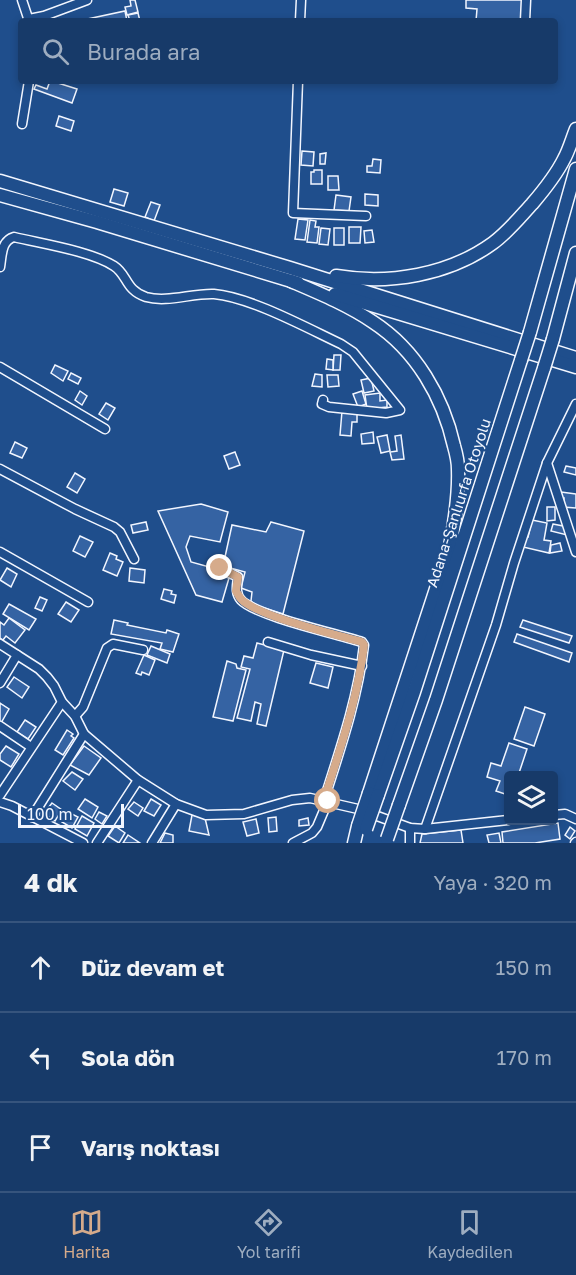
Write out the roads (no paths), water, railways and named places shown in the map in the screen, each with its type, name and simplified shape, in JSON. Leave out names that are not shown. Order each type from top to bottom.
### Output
[{"type":"highway","points":[[291,274],[356,279],[406,278],[451,266],[493,243],[518,220],[545,189],[565,158],[576,129]]},
{"type":"highway","name":"Adana-Şanlıurfa Otoyolu","points":[[359,843],[373,794],[421,670],[521,360],[576,169]]},
{"type":"highway","points":[[0,180],[576,367]]},
{"type":"highway","points":[[0,195],[291,274],[576,358]]},
{"type":"highway","points":[[553,339],[576,253]]},
{"type":"highway","points":[[386,841],[439,689],[576,266]]},
{"type":"highway","points":[[291,274],[375,323],[407,351],[434,388],[449,425],[458,466],[457,507],[450,546],[373,794]]},
{"type":"highway","points":[[354,843],[362,828]]},
{"type":"street","points":[[22,0],[28,18]]},
{"type":"street","points":[[36,18],[87,0]]},
{"type":"street","points":[[300,18],[301,0]]},
{"type":"street","points":[[525,18],[526,0]]},
{"type":"street","points":[[22,124],[29,84]]},
{"type":"street","points":[[298,84],[293,213],[366,216]]},
{"type":"street","points":[[0,267],[3,246],[8,238],[14,237],[104,261],[119,270],[130,289],[146,297],[216,294],[249,303],[341,344],[353,352],[400,411],[386,413],[329,407],[322,404],[322,400]]},
{"type":"street","points":[[0,367],[105,429]]},
{"type":"street","points":[[425,829],[496,625],[547,462],[576,404]]},
{"type":"street","points":[[547,462],[576,552]]},
{"type":"street","points":[[0,468],[75,509],[114,527],[120,532],[134,559]]},
{"type":"street","points":[[0,552],[88,602]]},
{"type":"street","points":[[220,568],[238,577],[236,591],[242,601],[284,619],[362,642],[364,645],[362,666],[344,738],[317,827],[312,833],[294,843]]},
{"type":"street","points":[[268,642],[311,656],[362,666]]},
{"type":"street","points":[[0,644],[39,669],[54,686],[62,702],[75,716],[84,734],[138,780],[176,804],[206,815],[244,814],[292,800],[310,798],[358,809],[410,828],[425,829],[504,820]]},
{"type":"street","points":[[75,716],[84,707],[106,648],[113,644],[143,650]]},
{"type":"street","points":[[0,683],[17,655]]},
{"type":"street","points":[[0,795],[62,702]]},
{"type":"street","points":[[0,726],[31,747]]},
{"type":"street","points":[[32,817],[84,734]]},
{"type":"street","points":[[97,843],[138,780]]},
{"type":"street","points":[[0,802],[84,843]]},
{"type":"street","points":[[152,843],[176,804]]},
{"type":"street","points":[[558,815],[566,814],[576,819]]},
{"type":"street","points":[[410,828],[410,843]]}]
